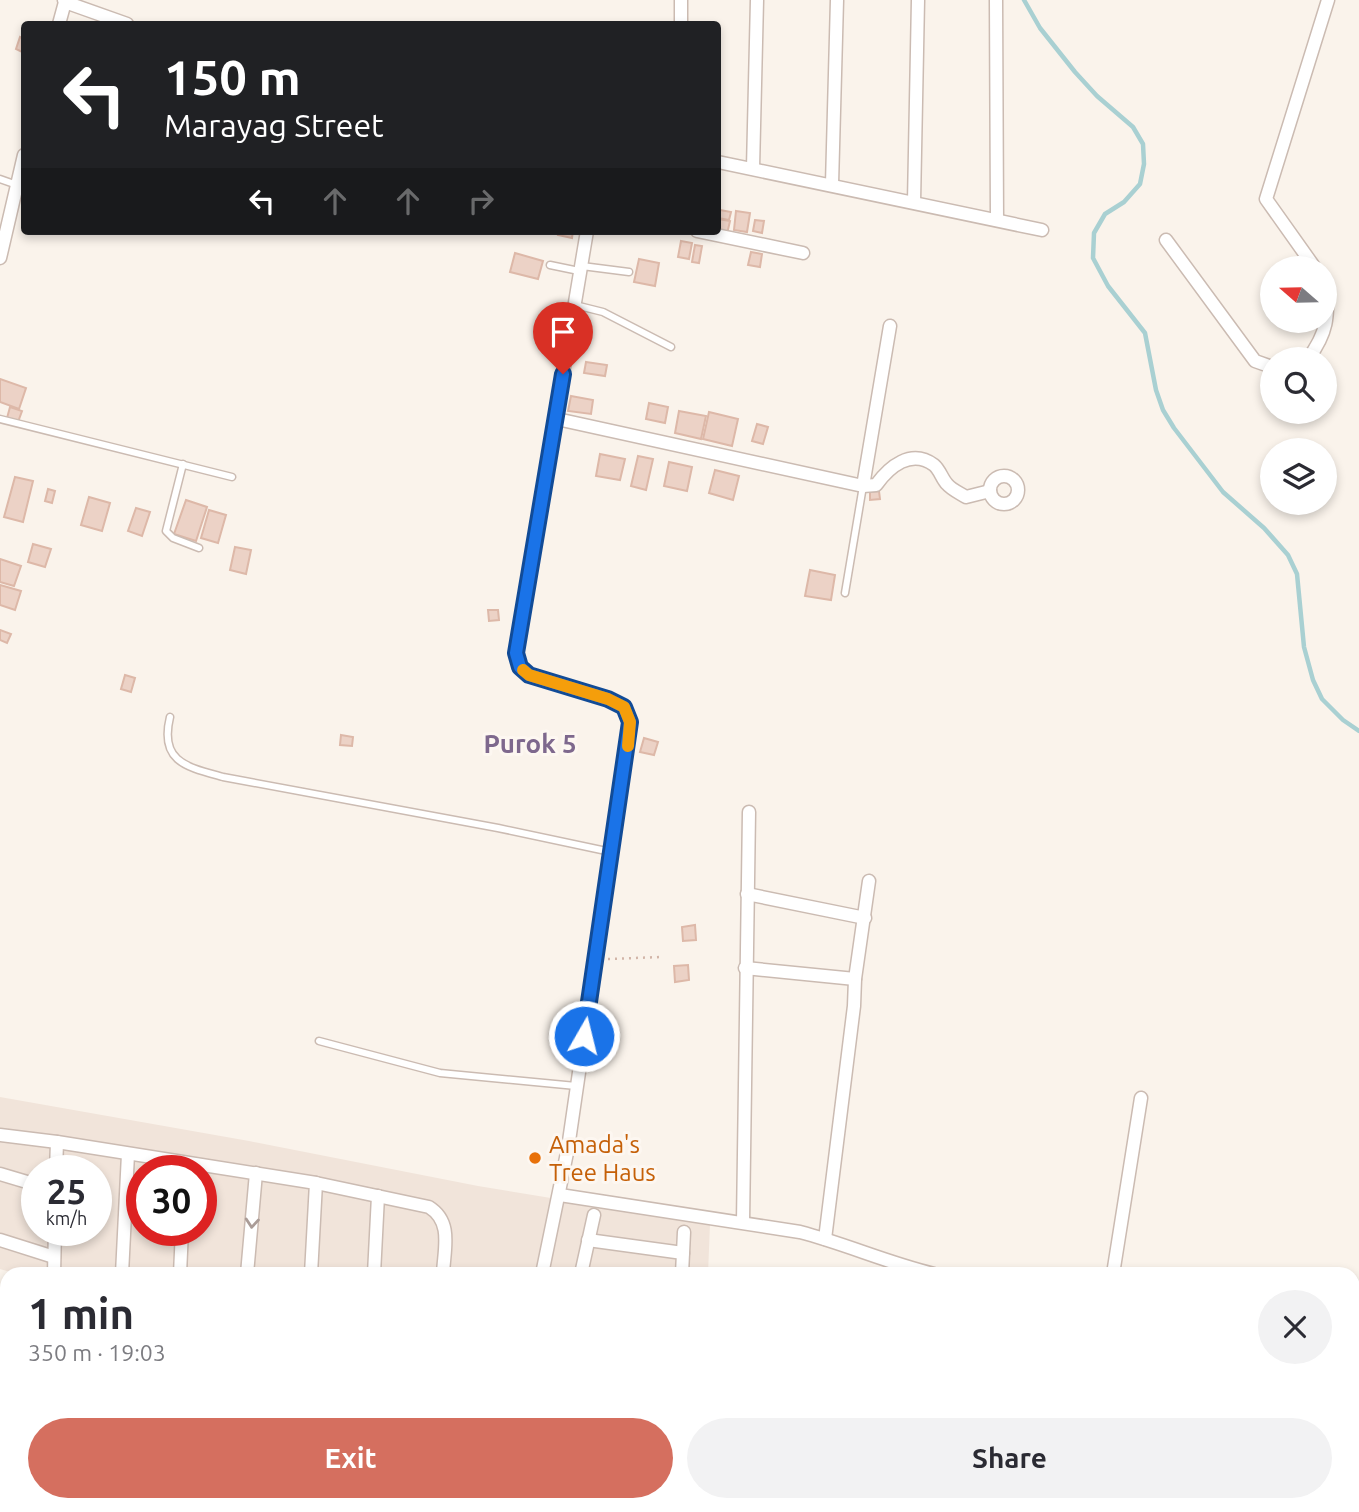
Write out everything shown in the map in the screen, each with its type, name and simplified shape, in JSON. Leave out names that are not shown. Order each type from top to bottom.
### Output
[{"type":"street","points":[[681,0],[681,21]]},
{"type":"street","points":[[752,168],[757,0]]},
{"type":"street","points":[[832,184],[837,0]]},
{"type":"street","points":[[914,202],[918,0]]},
{"type":"street","points":[[996,0],[997,220]]},
{"type":"street","points":[[1306,256],[1266,199],[1328,0]]},
{"type":"street","points":[[60,21],[64,1],[119,21]]},
{"type":"street","points":[[721,163],[1042,230]]},
{"type":"street","points":[[0,258],[21,170]]},
{"type":"street","points":[[544,1267],[560,1195],[630,722],[624,707],[608,699],[529,675],[520,667],[516,653],[586,235]]},
{"type":"street","points":[[716,235],[803,253]]},
{"type":"street","points":[[1166,240],[1255,361],[1260,363]]},
{"type":"street","points":[[863,486],[890,326]]},
{"type":"street","points":[[557,419],[863,486],[876,485],[897,462],[912,459],[934,466],[948,485],[966,497],[990,491]]},
{"type":"street","points":[[743,1222],[749,812]]},
{"type":"street","points":[[825,1238],[869,881]]},
{"type":"street","points":[[747,894],[865,918]]},
{"type":"street","points":[[745,968],[855,979]]},
{"type":"street","points":[[1114,1267],[1141,1098]]},
{"type":"street","points":[[0,1135],[133,1155]]},
{"type":"street","points":[[57,1142],[57,1155]]},
{"type":"street","points":[[122,1267],[128,1154]]},
{"type":"street","points":[[217,1169],[316,1183],[429,1208],[440,1214],[445,1227],[443,1267]]},
{"type":"street","points":[[248,1267],[256,1173]]},
{"type":"street","points":[[0,1174],[21,1180]]},
{"type":"street","points":[[311,1267],[316,1183]]},
{"type":"street","points":[[560,1195],[743,1222],[825,1238],[908,1267]]},
{"type":"street","points":[[374,1267],[378,1196]]},
{"type":"street","points":[[582,1267],[594,1215]]},
{"type":"street","points":[[682,1267],[684,1232]]},
{"type":"street","points":[[0,1240],[54,1257]]},
{"type":"street","points":[[587,1240],[683,1253]]},
{"type":"street","points":[[54,1246],[54,1267]]},
{"type":"street","points":[[180,1267],[181,1246]]},
{"type":"lane","points":[[0,179],[18,185]]},
{"type":"lane","points":[[550,265],[629,272]]},
{"type":"lane","points":[[573,305],[603,312],[671,347]]},
{"type":"lane","points":[[0,419],[232,477]]},
{"type":"lane","points":[[183,464],[166,531],[173,538],[199,548]]},
{"type":"lane","points":[[845,593],[863,486]]},
{"type":"lane","points":[[170,717],[167,733],[171,754],[189,768],[223,777],[498,828],[611,852]]},
{"type":"lane","points":[[319,1041],[440,1073],[576,1086]]},
{"type":"path","points":[[594,960],[661,957]]},
{"type":"shaded area","points":[[0,1097],[249,1141],[478,1186],[710,1224],[708,1267],[0,1267]]},
{"type":"building","points":[[20,37],[21,52],[16,49]]},
{"type":"building","points":[[721,210],[731,212],[729,220],[721,219]]},
{"type":"building","points":[[736,211],[750,213],[747,232],[734,230]]},
{"type":"building","points":[[721,220],[730,221],[727,234],[721,232]]},
{"type":"building","points":[[755,220],[764,221],[762,233],[753,231]]},
{"type":"building","points":[[681,241],[692,243],[689,259],[678,257]]},
{"type":"building","points":[[695,245],[702,246],[699,263],[692,262]]},
{"type":"building","points":[[751,252],[762,254],[760,267],[748,265]]},
{"type":"building","points":[[515,253],[543,261],[538,279],[510,272]]},
{"type":"building","points":[[639,259],[659,263],[655,286],[634,282]]},
{"type":"building","points":[[586,362],[607,365],[605,376],[584,373]]},
{"type":"building","points":[[0,379],[26,388],[19,409],[0,402]]},
{"type":"building","points":[[571,396],[593,400],[591,414],[568,411]]},
{"type":"building","points":[[649,403],[668,407],[665,423],[646,419]]},
{"type":"building","points":[[10,407],[22,411],[18,422],[7,418]]},
{"type":"building","points":[[679,411],[706,416],[701,439],[675,433]]},
{"type":"building","points":[[709,412],[738,419],[732,446],[703,439]]},
{"type":"building","points":[[757,424],[768,427],[763,444],[752,441]]},
{"type":"building","points":[[600,454],[625,459],[620,480],[596,476]]},
{"type":"building","points":[[638,456],[653,459],[646,490],[631,486]]},
{"type":"building","points":[[669,462],[692,467],[687,491],[664,486]]},
{"type":"building","points":[[715,470],[739,476],[733,500],[709,493]]},
{"type":"building","points":[[15,477],[33,481],[23,522],[4,517]]},
{"type":"building","points":[[48,489],[55,491],[52,503],[45,501]]},
{"type":"building","points":[[879,491],[880,499],[870,500],[870,492]]},
{"type":"building","points":[[89,497],[110,503],[102,531],[81,525]]},
{"type":"building","points":[[186,500],[207,507],[196,541],[174,534]]},
{"type":"building","points":[[136,508],[150,512],[142,536],[128,531]]},
{"type":"building","points":[[209,510],[226,515],[218,543],[201,538]]},
{"type":"building","points":[[33,544],[51,549],[45,567],[28,562]]},
{"type":"building","points":[[235,547],[251,550],[246,574],[230,570]]},
{"type":"building","points":[[0,559],[21,566],[14,586],[0,582]]},
{"type":"building","points":[[810,570],[835,575],[831,600],[805,596]]},
{"type":"building","points":[[0,585],[21,591],[15,610],[0,605]]},
{"type":"building","points":[[488,610],[498,610],[499,620],[489,621]]},
{"type":"building","points":[[0,630],[11,634],[7,643],[0,640]]},
{"type":"building","points":[[125,675],[135,678],[131,692],[121,689]]},
{"type":"building","points":[[341,735],[353,737],[352,746],[340,745]]},
{"type":"building","points":[[644,738],[658,742],[654,755],[640,752]]},
{"type":"building","points":[[695,925],[696,940],[683,941],[682,927]]},
{"type":"building","points":[[688,965],[689,980],[675,982],[674,966]]},
{"type":"waterway","points":[[1024,0],[1040,28],[1075,72],[1097,96],[1133,127],[1143,144],[1144,164],[1140,184],[1124,202],[1105,214],[1094,233],[1093,258],[1108,286],[1145,333],[1156,390],[1163,410],[1174,428],[1223,492],[1264,528],[1288,555],[1297,574],[1304,647],[1313,680],[1322,699],[1343,720],[1359,731]]},
{"type":"slow traffic","points":[[523,670],[529,675],[608,699],[624,707],[630,722],[628,746]]},
{"type":"place","name":"Amada's Tree Haus","points":[[535,1158]]},
{"type":"district","name":"Purok 5","points":[[530,743]]},
{"type":"route","points":[[563,374],[516,653],[520,667],[529,675],[608,699],[624,707],[630,722],[584,1036]]}]
